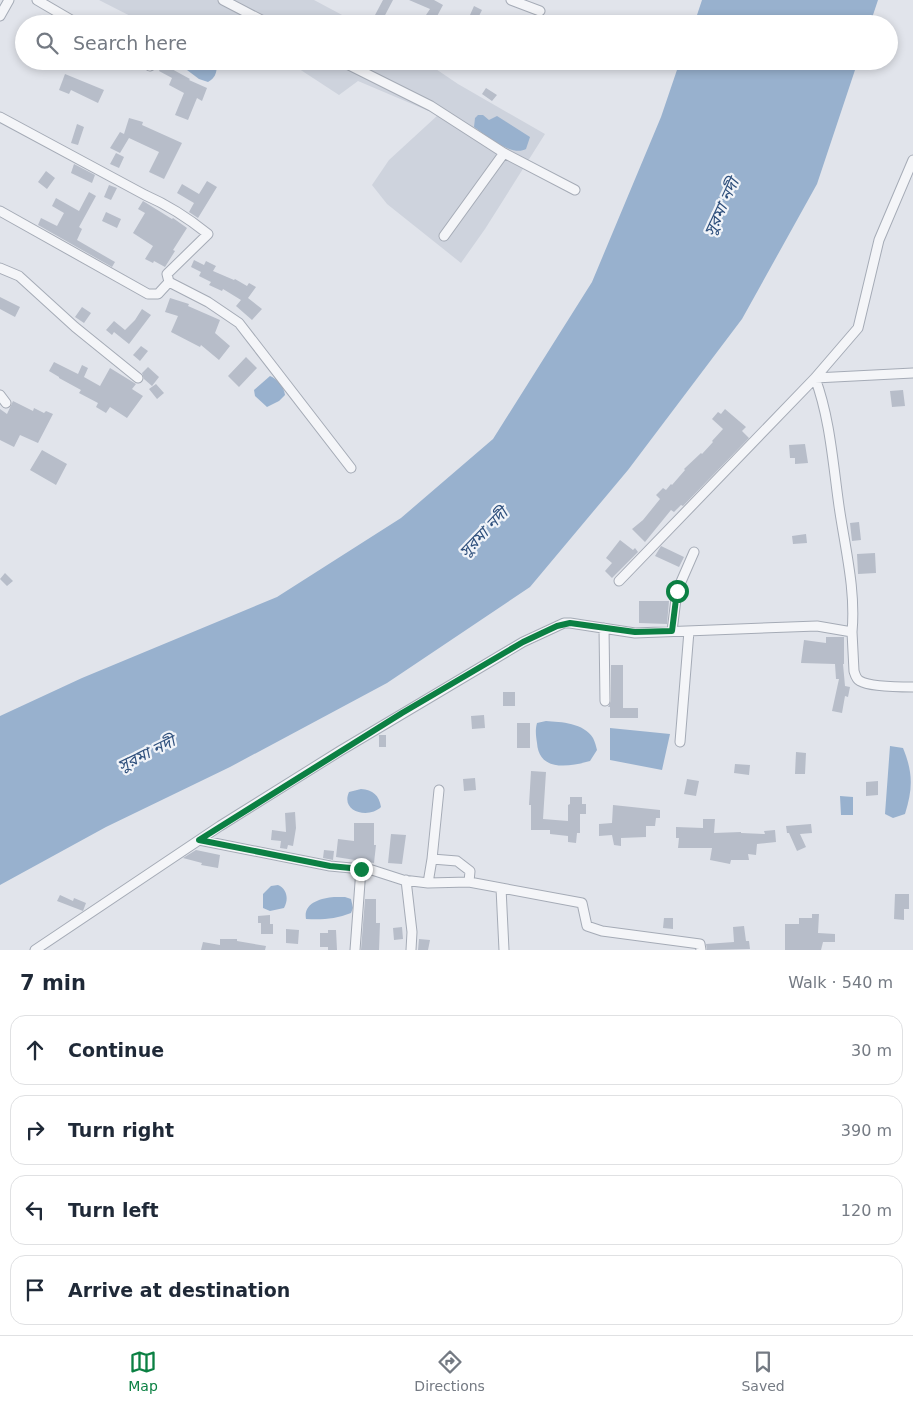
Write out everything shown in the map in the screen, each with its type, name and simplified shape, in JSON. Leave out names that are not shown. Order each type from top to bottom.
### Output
[{"type":"street","points":[[0,16],[9,0]]},
{"type":"street","points":[[37,0],[63,15]]},
{"type":"street","points":[[223,0],[252,15]]},
{"type":"street","points":[[511,0],[540,11]]},
{"type":"street","points":[[359,70],[431,106],[504,153],[574,190]]},
{"type":"street","points":[[0,117],[145,195],[162,202],[188,218],[208,234],[167,274],[170,282],[208,302],[239,324],[276,368],[351,468]]},
{"type":"street","points":[[444,236],[504,153]]},
{"type":"street","points":[[619,581],[815,378],[858,328],[880,240],[913,163]]},
{"type":"street","points":[[0,210],[148,294],[158,294],[170,282]]},
{"type":"street","points":[[0,268],[19,276],[75,327],[138,378]]},
{"type":"street","points":[[815,378],[913,373]]},
{"type":"street","points":[[815,378],[828,433],[850,571],[854,615],[852,632],[855,676],[860,681],[876,685],[913,687]]},
{"type":"street","points":[[0,394],[6,403]]},
{"type":"street","points":[[672,631],[677,591],[694,552]]},
{"type":"street","points":[[35,950],[199,840],[402,713],[523,642],[564,623],[635,632],[817,626],[852,632]]},
{"type":"street","points":[[604,628],[605,702]]},
{"type":"street","points":[[680,742],[690,630]]},
{"type":"street","points":[[428,883],[439,790]]},
{"type":"street","points":[[199,840],[330,866],[372,870],[406,880],[428,883],[468,882],[582,902],[586,926],[602,932],[700,944],[701,950]]},
{"type":"street","points":[[432,859],[457,861],[470,871],[468,882]]},
{"type":"street","points":[[355,950],[361,869]]},
{"type":"street","points":[[406,880],[412,932],[411,950]]},
{"type":"street","points":[[501,888],[504,950]]},
{"type":"shaded area","points":[[99,0],[314,0],[342,15],[128,15]]},
{"type":"shaded area","points":[[301,70],[437,70],[545,134],[485,229],[461,263],[387,204],[372,185],[389,160],[438,115],[358,81],[339,95]]},
{"type":"water","points":[[702,0],[878,0],[873,15],[697,15]]},
{"type":"water","points":[[187,70],[216,70],[215,76],[208,82],[199,79]]},
{"type":"water","name":"সুরমা নদী","points":[[677,70],[855,70],[817,184],[742,319],[628,470],[530,587],[387,683],[230,767],[106,827],[0,885],[0,716],[82,678],[277,597],[401,518],[493,439],[592,282],[661,117]]},
{"type":"water","points":[[478,115],[483,115],[489,120],[497,116],[530,137],[526,149],[520,151],[507,148],[474,127],[475,118]]},
{"type":"water","points":[[270,376],[280,383],[285,395],[279,401],[267,407],[255,396],[254,390]]},
{"type":"water","points":[[546,721],[572,724],[589,733],[594,739],[597,750],[590,761],[565,766],[549,763],[543,759],[539,752],[536,728],[537,723]]},
{"type":"water","points":[[610,728],[670,734],[662,770],[610,760]]},
{"type":"water","points":[[890,746],[903,748],[909,765],[911,781],[905,814],[893,818],[885,814]]},
{"type":"water","points":[[361,789],[375,794],[379,799],[381,807],[370,813],[357,812],[352,809],[347,799],[349,792]]},
{"type":"water","points":[[840,796],[853,797],[853,815],[841,815]]},
{"type":"water","points":[[278,885],[286,895],[284,908],[270,911],[263,908],[263,894],[271,886]]},
{"type":"water","points":[[334,897],[351,899],[353,908],[351,913],[329,919],[306,919],[307,909],[310,905],[319,900]]},
{"type":"building","points":[[383,0],[393,0],[385,15],[375,15]]},
{"type":"building","points":[[409,0],[434,0],[443,5],[438,15],[426,15],[430,9]]},
{"type":"building","points":[[474,6],[482,10],[480,15],[470,15]]},
{"type":"building","points":[[174,70],[189,80],[207,88],[202,101],[197,98],[188,120],[175,115],[184,93],[169,85],[172,78],[159,71]]},
{"type":"building","points":[[65,74],[104,90],[98,103],[71,90],[69,94],[59,90]]},
{"type":"building","points":[[486,88],[497,95],[492,101],[482,94]]},
{"type":"building","points":[[129,118],[143,122],[142,125],[182,143],[164,179],[149,172],[159,152],[129,138],[120,153],[110,148],[120,132],[124,134]]},
{"type":"building","points":[[77,124],[84,127],[78,145],[71,143]]},
{"type":"building","points":[[116,153],[124,157],[119,168],[110,164]]},
{"type":"building","points":[[74,164],[95,175],[92,183],[71,173]]},
{"type":"building","points":[[46,171],[55,178],[47,189],[38,182]]},
{"type":"building","points":[[207,181],[217,187],[198,218],[189,212],[194,203],[177,193],[182,184],[199,194]]},
{"type":"building","points":[[109,185],[117,188],[111,200],[104,197]]},
{"type":"building","points":[[89,192],[96,196],[79,227],[82,229],[77,240],[115,262],[112,267],[38,225],[41,218],[57,226],[64,213],[52,206],[56,198],[79,211]]},
{"type":"building","points":[[143,201],[187,228],[165,267],[145,259],[153,246],[133,233],[145,213],[138,209]]},
{"type":"building","points":[[106,212],[121,219],[117,228],[102,221]]},
{"type":"building","points":[[194,260],[204,265],[206,261],[216,266],[213,271],[235,279],[247,286],[249,283],[256,287],[248,298],[262,309],[252,320],[236,306],[241,300],[223,289],[222,291],[209,285],[211,282],[199,276],[201,272],[191,267]]},
{"type":"building","points":[[0,297],[20,307],[15,317],[0,309]]},
{"type":"building","points":[[170,298],[189,304],[188,306],[220,320],[215,333],[230,346],[219,360],[201,345],[200,347],[171,332],[178,316],[165,312]]},
{"type":"building","points":[[82,307],[91,313],[84,323],[75,317]]},
{"type":"building","points":[[142,309],[151,315],[129,344],[114,332],[112,335],[106,330],[114,321],[125,330]]},
{"type":"building","points":[[141,346],[148,351],[140,361],[133,355]]},
{"type":"building","points":[[246,357],[257,368],[239,387],[228,376]]},
{"type":"building","points":[[54,362],[78,374],[82,365],[88,368],[84,377],[100,386],[110,368],[136,384],[132,389],[143,396],[127,418],[110,407],[106,413],[96,407],[98,403],[79,393],[81,390],[49,371]]},
{"type":"building","points":[[148,367],[159,377],[152,386],[144,379],[142,373]]},
{"type":"building","points":[[156,384],[164,393],[157,399],[149,389]]},
{"type":"building","points":[[903,390],[905,406],[892,407],[890,391]]},
{"type":"building","points":[[13,401],[33,411],[34,408],[44,413],[46,411],[53,414],[38,443],[20,435],[14,447],[0,440],[0,409],[7,414]]},
{"type":"building","points":[[725,409],[746,427],[742,431],[749,438],[683,506],[681,505],[674,512],[671,510],[645,542],[632,529],[643,520],[660,499],[656,495],[663,488],[666,490],[672,485],[684,469],[713,442],[723,429],[712,419],[718,412],[721,414]]},
{"type":"building","points":[[805,444],[808,463],[795,464],[795,458],[790,458],[789,445]]},
{"type":"building","points":[[42,450],[67,464],[56,485],[30,470]]},
{"type":"building","points":[[859,522],[861,540],[852,541],[850,523]]},
{"type":"building","points":[[806,534],[807,543],[793,544],[792,536]]},
{"type":"building","points":[[620,540],[633,550],[635,548],[638,552],[612,578],[605,571],[612,563],[606,558]]},
{"type":"building","points":[[661,546],[684,557],[679,567],[655,556]]},
{"type":"building","points":[[875,553],[876,573],[858,574],[857,554]]},
{"type":"building","points":[[5,573],[13,581],[7,586],[0,579]]},
{"type":"building","points":[[639,601],[669,601],[667,624],[639,623]]},
{"type":"building","points":[[826,637],[844,637],[843,664],[845,686],[850,687],[848,697],[845,696],[842,713],[832,711],[839,679],[836,679],[835,664],[801,663],[804,640],[826,643]]},
{"type":"building","points":[[611,665],[623,665],[623,708],[638,708],[638,718],[610,718],[610,707],[608,707],[611,701]]},
{"type":"building","points":[[503,692],[515,692],[515,706],[503,706]]},
{"type":"building","points":[[484,715],[485,728],[472,729],[471,716]]},
{"type":"building","points":[[517,723],[530,723],[530,748],[517,748]]},
{"type":"building","points":[[379,735],[386,735],[386,747],[379,747]]},
{"type":"building","points":[[796,752],[806,753],[805,774],[795,774]]},
{"type":"building","points":[[735,764],[750,765],[749,775],[734,773]]},
{"type":"building","points":[[531,771],[546,772],[543,819],[568,821],[570,797],[582,797],[582,804],[586,804],[586,814],[580,814],[580,833],[577,833],[576,843],[568,842],[568,836],[550,834],[550,830],[531,830],[531,805],[529,805]]},
{"type":"building","points":[[475,778],[476,790],[464,791],[463,779]]},
{"type":"building","points":[[687,779],[699,781],[696,796],[684,794]]},
{"type":"building","points":[[878,781],[878,795],[866,796],[866,782]]},
{"type":"building","points":[[613,805],[660,810],[660,818],[656,818],[655,826],[646,826],[646,837],[621,838],[621,846],[614,845],[612,835],[599,836],[599,824],[612,823]]},
{"type":"building","points":[[295,812],[296,828],[293,846],[288,845],[287,849],[280,848],[281,841],[271,840],[272,830],[286,832],[285,813]]},
{"type":"building","points":[[703,819],[715,819],[714,833],[741,832],[765,834],[764,831],[775,830],[776,842],[757,844],[756,855],[748,854],[749,860],[731,860],[730,864],[710,860],[712,848],[678,848],[679,838],[676,838],[676,827],[703,828]]},
{"type":"building","points":[[354,823],[374,823],[374,845],[376,845],[374,863],[336,857],[338,839],[354,841]]},
{"type":"building","points":[[811,824],[812,833],[800,834],[806,847],[797,851],[789,833],[787,833],[786,826]]},
{"type":"building","points":[[391,834],[406,835],[402,864],[388,863]]},
{"type":"building","points":[[196,850],[220,855],[218,868],[201,865],[202,863],[183,858]]},
{"type":"building","points":[[324,850],[334,851],[333,860],[323,858]]},
{"type":"building","points":[[895,894],[909,894],[909,909],[904,909],[904,920],[894,919]]},
{"type":"building","points":[[60,895],[73,901],[74,898],[86,903],[83,911],[57,901]]},
{"type":"building","points":[[365,899],[376,899],[376,923],[380,923],[379,950],[361,950]]},
{"type":"building","points":[[812,914],[819,914],[818,933],[835,934],[835,942],[823,942],[821,950],[785,950],[785,924],[799,924],[799,918],[812,918]]},
{"type":"building","points":[[270,915],[270,924],[273,924],[273,934],[261,934],[261,923],[258,923],[258,916]]},
{"type":"building","points":[[664,918],[673,918],[673,929],[663,928]]},
{"type":"building","points":[[744,926],[746,941],[749,941],[750,949],[707,950],[706,944],[734,942],[733,927]]},
{"type":"building","points":[[402,927],[403,939],[394,940],[393,928]]},
{"type":"building","points":[[286,929],[299,930],[298,944],[286,943]]},
{"type":"building","points":[[328,930],[336,930],[337,950],[328,950],[328,947],[320,947],[320,933],[328,933]]},
{"type":"building","points":[[220,939],[237,939],[237,941],[266,946],[265,950],[201,950],[203,942],[220,945]]},
{"type":"building","points":[[419,939],[430,940],[428,950],[418,950]]},
{"type":"route","points":[[361,869],[330,866],[199,840],[402,713],[523,642],[557,626],[570,623],[635,632],[672,631],[677,591]]}]
